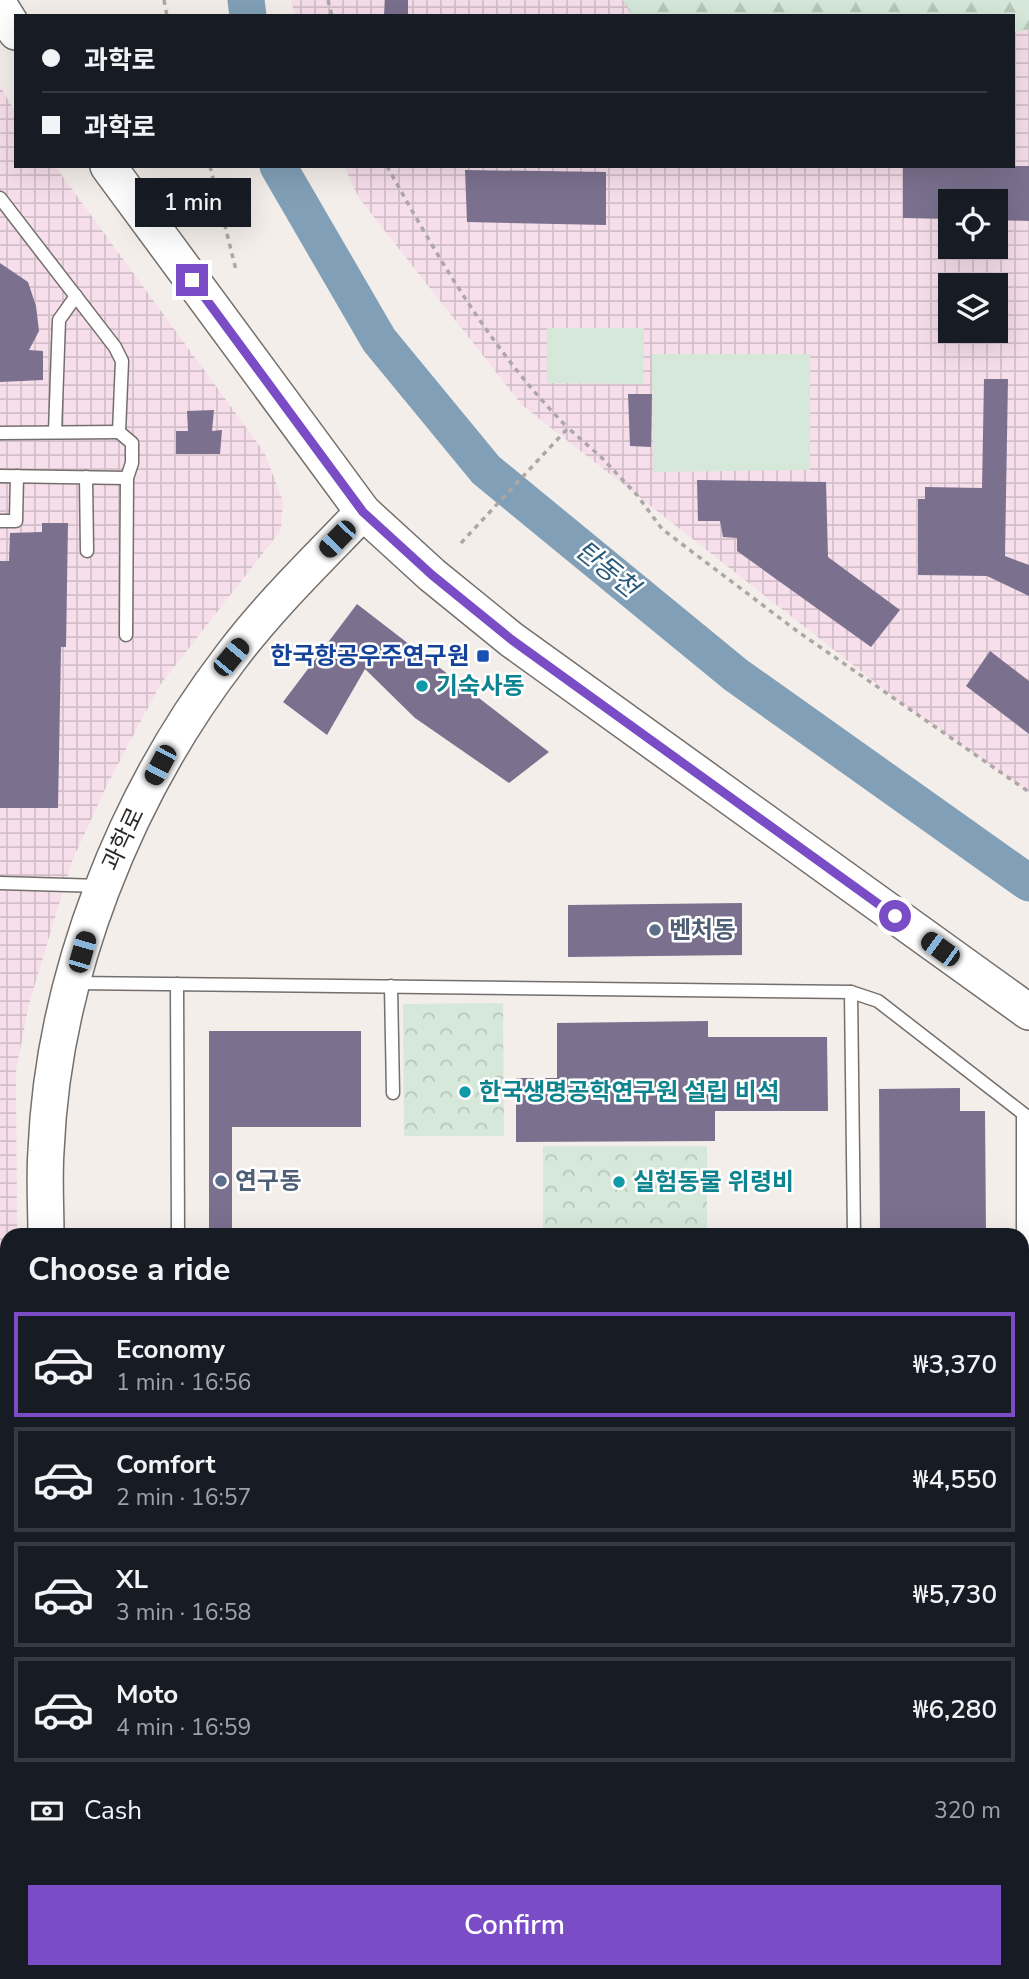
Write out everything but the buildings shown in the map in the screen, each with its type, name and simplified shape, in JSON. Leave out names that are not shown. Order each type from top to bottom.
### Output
[{"type":"main road","points":[[0,6],[14,29]]},
{"type":"main road","points":[[109,168],[363,512],[432,575],[512,640],[1029,1012]]},
{"type":"main road","name":"과학로","points":[[46,1228],[47,1138],[58,1046],[73,983],[102,886],[130,820],[170,746],[231,657],[291,587],[363,512]]},
{"type":"lane","points":[[0,198],[115,347],[122,361],[119,432]]},
{"type":"lane","points":[[55,432],[59,320],[76,296]]},
{"type":"lane","points":[[0,433],[119,432],[132,443],[132,463],[127,478],[126,635]]},
{"type":"lane","points":[[0,476],[127,478]]},
{"type":"lane","points":[[0,521],[16,521],[17,476]]},
{"type":"lane","points":[[86,477],[87,551]]},
{"type":"lane","points":[[0,883],[102,886]]},
{"type":"lane","points":[[73,983],[851,992],[878,1001],[1026,1116],[1024,1228]]},
{"type":"lane","points":[[177,984],[178,1228]]},
{"type":"lane","points":[[391,986],[393,1093]]},
{"type":"lane","points":[[851,992],[854,1228]]},
{"type":"path","points":[[210,168],[236,270]]},
{"type":"path","points":[[388,168],[472,306],[537,397],[637,495],[662,529],[797,631],[1029,792]]},
{"type":"path","points":[[461,543],[568,428]]},
{"type":"shaded area","points":[[291,0],[623,0],[631,14],[294,14]]},
{"type":"shaded area","points":[[1029,30],[1029,792],[899,701],[522,405],[359,198],[345,168],[1015,168],[1015,32]]},
{"type":"shaded area","name":"한국항공우주연구원","points":[[0,86],[14,110],[14,168],[56,168],[264,452],[283,501],[281,530],[160,685],[107,785],[72,861],[29,1004],[16,1070],[17,1228],[0,1228]]},
{"type":"green space","points":[[623,0],[1029,0],[1029,30],[1015,32],[1015,14],[631,14]]},
{"type":"green space","points":[[547,328],[644,328],[643,384],[547,383]]},
{"type":"green space","points":[[652,354],[810,354],[810,470],[653,472]]},
{"type":"green space","points":[[503,1003],[504,1136],[404,1136],[403,1004]]},
{"type":"green space","points":[[543,1146],[707,1146],[707,1228],[543,1228]]},
{"type":"waterway","name":"탄동천","points":[[246,0],[248,14]]},
{"type":"waterway","name":"탄동천","points":[[279,168],[379,340],[486,470],[736,675],[1029,883]]},
{"type":"place","name":"한국항공우주연구원","points":[[483,656]]},
{"type":"place","name":"기숙사동","points":[[422,686]]},
{"type":"place","name":"벤처동","points":[[655,930]]},
{"type":"place","name":"한국생명공학연구원 설립 비석","points":[[465,1092]]},
{"type":"place","name":"연구동","points":[[221,1181]]},
{"type":"place","name":"실험동물 위령비","points":[[619,1182]]},
{"type":"route","points":[[192,280],[363,512],[432,575],[512,640],[895,916]]}]
